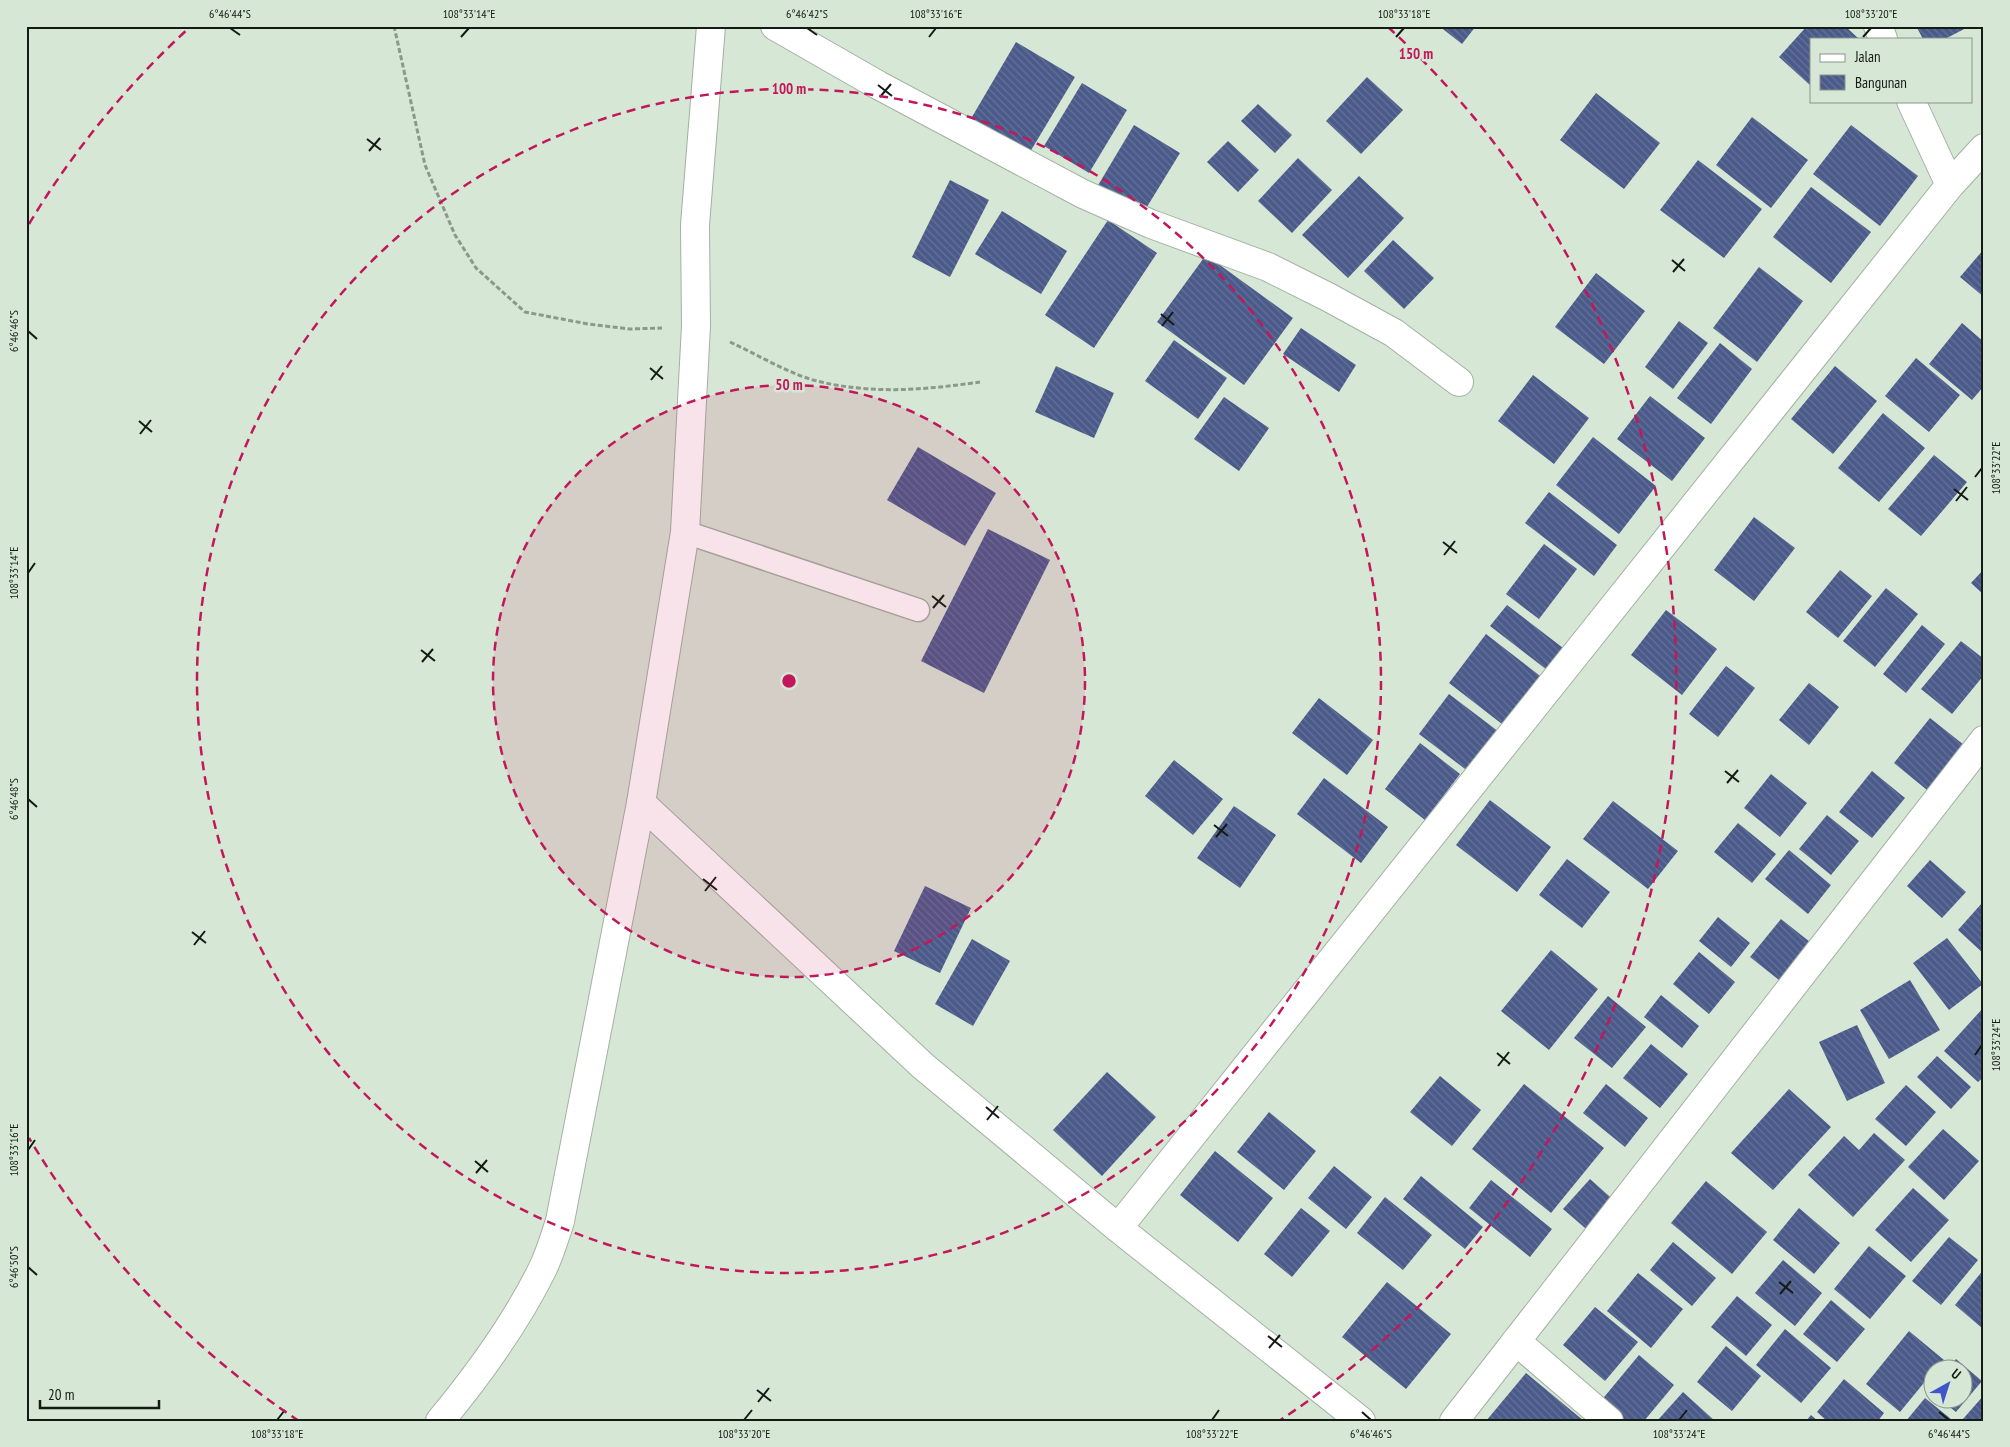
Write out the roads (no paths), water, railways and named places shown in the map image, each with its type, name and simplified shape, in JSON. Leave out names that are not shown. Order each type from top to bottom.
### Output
[{"type":"street","points":[[440,1421],[469,1386],[520,1311],[544,1266],[560,1221],[641,803],[685,532],[696,326],[695,225],[711,26]]},
{"type":"street","points":[[775,26],[878,85],[1084,194],[1151,224],[1268,267],[1328,297],[1394,333],[1459,382]]},
{"type":"street","points":[[1878,26],[1883,38]]},
{"type":"street","points":[[1911,102],[1950,185]]},
{"type":"street","points":[[1118,1228],[1950,185],[1984,148]]},
{"type":"street","points":[[1454,1421],[1984,740]]},
{"type":"street","points":[[641,803],[923,1066],[1118,1228],[1361,1421]]},
{"type":"street","points":[[1516,1341],[1609,1421]]},
{"type":"lane","points":[[685,532],[918,610]]}]
